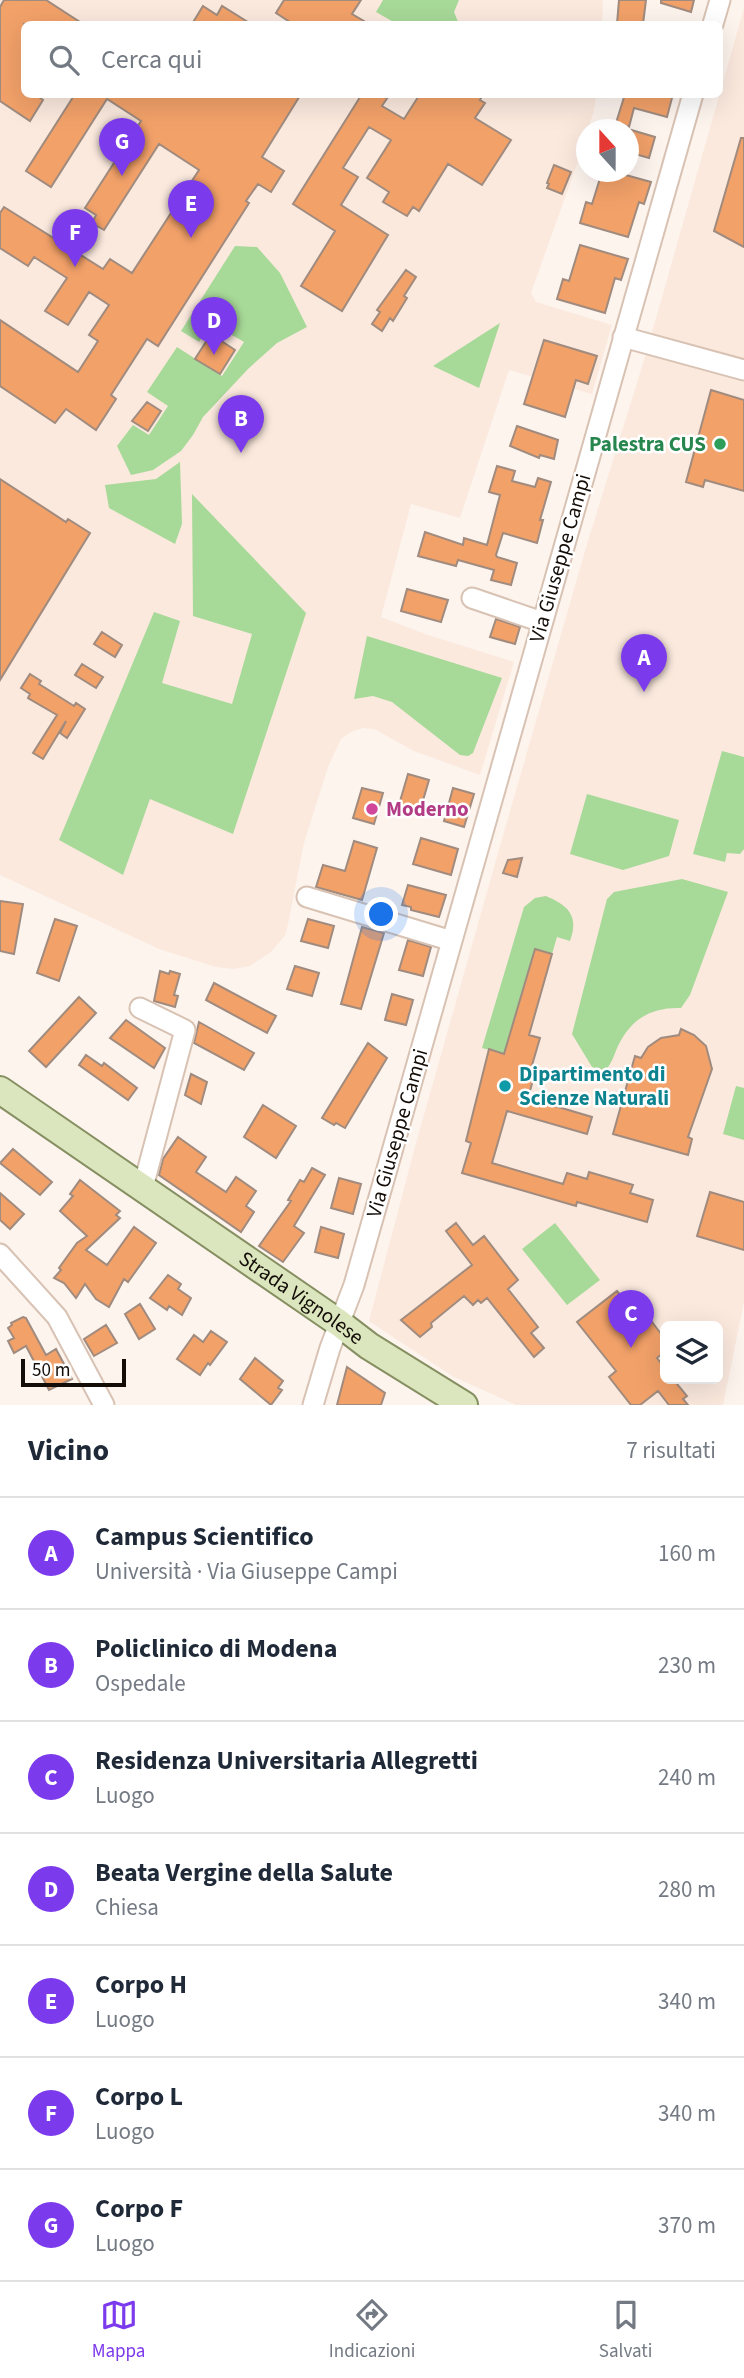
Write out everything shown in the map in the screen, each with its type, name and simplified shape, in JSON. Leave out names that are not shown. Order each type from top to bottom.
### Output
[{"type":"main road","name":"Strada Vignolese","points":[[0,1090],[369,1346],[464,1405]]},
{"type":"street","points":[[714,21],[720,0]]},
{"type":"street","name":"Via Giuseppe Campi","points":[[313,1405],[354,1285],[692,98]]},
{"type":"street","points":[[623,337],[744,370]]},
{"type":"street","points":[[472,598],[542,622]]},
{"type":"street","points":[[307,897],[452,941]]},
{"type":"street","points":[[140,1009],[184,1030],[142,1187]]},
{"type":"street","points":[[0,1254],[57,1317],[104,1405]]},
{"type":"shaded area","points":[[0,0],[603,0],[602,21],[21,21],[21,98],[596,98],[591,119],[576,119],[576,167],[531,293],[536,302],[612,325],[592,394],[509,370],[460,518],[411,504],[381,617],[514,662],[480,775],[414,751],[374,729],[363,728],[351,732],[341,739],[328,767],[304,843],[286,934],[271,952],[250,966],[234,969],[216,967],[159,949],[0,875]]},
{"type":"shaded area","points":[[744,8],[744,1302],[723,1405],[516,1405],[452,1376],[369,1321],[502,839],[587,544],[645,357],[718,98],[723,98],[723,82]]},
{"type":"green space","points":[[383,0],[459,0],[454,12],[458,21],[392,21],[376,12]]},
{"type":"green space","points":[[235,246],[257,247],[280,273],[307,327],[277,343],[248,369],[203,417],[181,451],[153,470],[131,475],[117,446],[133,425],[149,435],[168,406],[147,392],[177,347],[222,376],[244,342],[211,323],[199,342],[181,331]]},
{"type":"green space","points":[[500,323],[479,388],[433,366]]},
{"type":"green space","points":[[180,462],[182,524],[175,544],[109,508],[105,485],[156,479]]},
{"type":"green space","points":[[192,494],[306,613],[233,834],[150,799],[123,875],[59,840],[154,612],[180,621],[162,683],[232,704],[252,634],[193,616]]},
{"type":"green space","points":[[367,636],[502,678],[473,753],[468,756],[460,755],[392,702],[373,696],[354,699]]},
{"type":"green space","points":[[722,751],[744,757],[744,849],[740,854],[727,853],[725,862],[693,854]]},
{"type":"green space","points":[[587,794],[679,820],[669,856],[623,870],[570,854]]},
{"type":"green space","points":[[682,879],[728,892],[690,995],[681,1008],[651,1012],[636,1022],[623,1037],[605,1071],[592,1067],[572,1034],[607,899],[614,892]]},
{"type":"green space","points":[[546,896],[561,904],[570,913],[573,925],[570,941],[557,937],[552,954],[535,949],[504,1054],[482,1048],[524,907],[535,898]]},
{"type":"green space","points":[[736,1086],[744,1088],[744,1140],[723,1134]]},
{"type":"green space","points":[[555,1223],[600,1280],[567,1305],[522,1249]]},
{"type":"building","points":[[4,0],[46,0],[78,21],[21,21],[21,98],[43,100],[30,121],[0,101],[0,7]]},
{"type":"building","points":[[284,0],[361,0],[352,14],[364,21],[288,21],[276,13]]},
{"type":"building","points":[[619,0],[646,0],[643,21],[617,21]]},
{"type":"building","points":[[661,0],[694,0],[691,12],[661,3]]},
{"type":"building","points":[[203,6],[217,15],[222,6],[246,21],[194,21]]},
{"type":"building","points":[[72,98],[299,98],[262,157],[284,171],[271,192],[258,184],[246,201],[249,203],[158,346],[147,339],[111,395],[116,399],[96,430],[66,409],[55,423],[0,386],[0,320],[78,372],[98,341],[89,335],[109,305],[89,292],[68,325],[45,311],[67,278],[34,257],[28,266],[0,248],[0,213],[4,207],[103,269],[110,259],[132,273],[199,170],[159,144],[104,230],[92,223],[96,215],[85,208],[141,121],[107,99],[51,187],[26,171]]},
{"type":"building","points":[[359,98],[387,98],[382,106],[404,119],[417,98],[481,98],[485,103],[475,118],[511,140],[482,185],[448,164],[419,211],[413,207],[407,216],[383,202],[389,192],[367,178],[391,140],[369,127],[343,168],[358,177],[341,205],[388,235],[342,311],[301,286],[335,231],[293,204]]},
{"type":"building","points":[[624,98],[672,98],[667,117],[634,108],[631,119],[617,119]]},
{"type":"building","points":[[639,132],[655,137],[649,158],[639,155]]},
{"type":"building","points":[[741,138],[744,138],[744,247],[714,231]]},
{"type":"building","points":[[554,165],[571,172],[562,194],[547,188]]},
{"type":"building","points":[[639,179],[651,182],[644,204],[639,202],[628,237],[580,223],[586,202],[592,204],[599,182],[639,182]]},
{"type":"building","points":[[580,245],[628,259],[621,280],[615,278],[605,313],[557,299],[563,279],[569,281]]},
{"type":"building","points":[[406,270],[416,277],[393,321],[390,318],[382,331],[372,324],[380,312],[377,310]]},
{"type":"building","points":[[211,334],[235,350],[220,374],[195,359]]},
{"type":"building","points":[[544,340],[597,356],[588,384],[576,380],[565,417],[524,404]]},
{"type":"building","name":"Palestra CUS","points":[[711,390],[744,400],[744,491],[705,480],[703,487],[686,482]]},
{"type":"building","points":[[147,402],[161,411],[148,431],[132,421]]},
{"type":"building","points":[[517,426],[558,440],[554,459],[540,455],[539,458],[510,446]]},
{"type":"building","points":[[497,466],[515,471],[512,481],[535,487],[538,478],[551,482],[540,520],[543,520],[537,543],[503,533],[496,555],[517,563],[511,585],[491,580],[494,570],[458,560],[456,566],[418,556],[425,532],[463,545],[464,538],[487,545],[500,495],[489,492]]},
{"type":"building","points":[[0,479],[66,522],[68,519],[90,533],[0,680]]},
{"type":"building","points":[[407,589],[448,600],[441,622],[401,611]]},
{"type":"building","points":[[496,619],[520,627],[515,644],[490,637]]},
{"type":"building","points":[[102,632],[122,645],[115,657],[94,644]]},
{"type":"building","points":[[82,664],[103,677],[96,688],[75,675]]},
{"type":"building","points":[[30,674],[41,681],[39,684],[74,706],[76,703],[85,709],[67,738],[60,733],[66,721],[43,759],[33,753],[57,715],[28,698],[30,694],[21,688]]},
{"type":"building","points":[[408,774],[429,780],[419,814],[398,808]]},
{"type":"building","points":[[362,788],[383,793],[374,824],[353,818]]},
{"type":"building","points":[[453,788],[474,794],[464,827],[444,821]]},
{"type":"building","points":[[421,838],[458,849],[451,875],[413,864]]},
{"type":"building","points":[[354,841],[377,848],[362,900],[316,887],[323,865],[345,871]]},
{"type":"building","points":[[522,858],[517,877],[503,873],[508,860]]},
{"type":"building","points":[[408,885],[446,895],[439,917],[402,905]]},
{"type":"building","points":[[0,901],[23,904],[14,954],[0,951]]},
{"type":"building","points":[[55,919],[77,926],[59,981],[37,973]]},
{"type":"building","points":[[308,919],[334,926],[328,948],[301,941]]},
{"type":"building","points":[[362,927],[384,933],[361,1009],[341,1004]]},
{"type":"building","points":[[408,940],[431,947],[423,976],[399,970]]},
{"type":"building","name":"Dipartimento di Scienze Naturali","points":[[535,949],[552,954],[529,1035],[540,1038],[528,1079],[533,1080],[528,1098],[592,1117],[587,1134],[507,1111],[492,1163],[563,1184],[567,1173],[587,1179],[589,1172],[633,1185],[630,1193],[653,1200],[647,1222],[577,1202],[576,1206],[462,1173],[471,1143],[466,1141],[489,1049],[504,1054]]},
{"type":"building","points":[[295,966],[319,973],[312,996],[287,989]]},
{"type":"building","points":[[160,971],[180,974],[174,995],[178,996],[175,1007],[154,1001]]},
{"type":"building","points":[[214,983],[276,1016],[267,1033],[206,1000]]},
{"type":"building","points":[[392,994],[413,1000],[406,1025],[385,1020]]},
{"type":"building","points":[[79,997],[96,1013],[46,1067],[29,1051]]},
{"type":"building","points":[[126,1020],[165,1048],[154,1068],[110,1038]]},
{"type":"building","points":[[199,1022],[254,1053],[244,1070],[194,1043]]},
{"type":"building","points":[[681,1029],[694,1035],[706,1046],[712,1069],[688,1137],[692,1139],[688,1155],[613,1134],[635,1056],[641,1058],[648,1047],[661,1038],[679,1035]]},
{"type":"building","points":[[368,1043],[387,1058],[345,1128],[336,1123],[334,1125],[322,1118]]},
{"type":"building","points":[[86,1055],[102,1066],[104,1063],[137,1088],[128,1100],[79,1065]]},
{"type":"building","points":[[191,1074],[207,1082],[201,1104],[185,1095]]},
{"type":"building","points":[[263,1105],[296,1126],[276,1158],[244,1137]]},
{"type":"building","points":[[178,1137],[206,1157],[196,1172],[226,1192],[236,1177],[256,1191],[246,1206],[254,1212],[241,1232],[159,1175],[163,1159]]},
{"type":"building","points":[[13,1149],[52,1182],[40,1195],[0,1163]]},
{"type":"building","points":[[312,1168],[325,1175],[294,1226],[304,1233],[283,1262],[259,1246],[291,1201],[288,1200],[300,1180],[304,1182]]},
{"type":"building","points":[[339,1178],[361,1184],[353,1214],[331,1208]]},
{"type":"building","points":[[80,1180],[120,1211],[116,1215],[120,1218],[86,1250],[107,1265],[134,1227],[156,1243],[128,1282],[124,1279],[109,1307],[96,1299],[85,1284],[76,1298],[64,1283],[54,1278],[77,1243],[87,1236],[60,1211],[73,1196],[70,1194]]},
{"type":"building","points":[[710,1192],[744,1202],[744,1250],[697,1236]]},
{"type":"building","points":[[0,1193],[24,1214],[10,1229],[0,1220]]},
{"type":"building","points":[[456,1223],[473,1245],[484,1236],[518,1280],[508,1289],[538,1327],[531,1333],[544,1348],[534,1357],[487,1298],[481,1303],[478,1300],[473,1305],[464,1296],[431,1323],[432,1327],[420,1337],[401,1320],[472,1265],[446,1231]]},
{"type":"building","points":[[321,1227],[344,1234],[338,1258],[315,1252]]},
{"type":"building","points":[[168,1275],[181,1284],[178,1289],[191,1298],[182,1315],[169,1306],[167,1310],[150,1298]]},
{"type":"building","points":[[617,1291],[639,1318],[645,1313],[660,1332],[660,1355],[657,1358],[660,1362],[660,1384],[677,1384],[687,1396],[683,1399],[688,1405],[669,1405],[658,1391],[640,1405],[631,1405],[609,1377],[616,1371],[577,1322]]},
{"type":"building","points":[[140,1304],[155,1329],[139,1339],[125,1314]]},
{"type":"building","points":[[23,1317],[46,1355],[56,1349],[72,1379],[49,1390],[26,1346],[14,1353],[8,1341],[14,1338],[8,1328],[11,1323]]},
{"type":"building","points":[[106,1325],[117,1343],[94,1356],[84,1339]]},
{"type":"building","points":[[211,1331],[227,1342],[200,1375],[177,1359],[194,1335],[203,1342]]},
{"type":"building","points":[[255,1358],[283,1381],[278,1388],[282,1390],[271,1405],[240,1379]]},
{"type":"building","points":[[347,1367],[385,1393],[381,1405],[337,1405]]},
{"type":"place","name":"Corpo F","points":[[122,176]]},
{"type":"place","name":"Corpo H","points":[[191,238]]},
{"type":"place","name":"Corpo L","points":[[75,267]]},
{"type":"place","name":"Beata Vergine della Salute","points":[[214,355]]},
{"type":"place","name":"Palestra CUS","points":[[720,444]]},
{"type":"place","name":"Policlinico di Modena","points":[[241,453]]},
{"type":"place","name":"Campus Scientifico","points":[[644,692]]},
{"type":"place","name":"Moderno","points":[[372,809]]},
{"type":"place","name":"Dipartimento di Scienze Naturali","points":[[505,1086]]},
{"type":"place","name":"Residenza Universitaria Allegretti","points":[[631,1348]]}]
